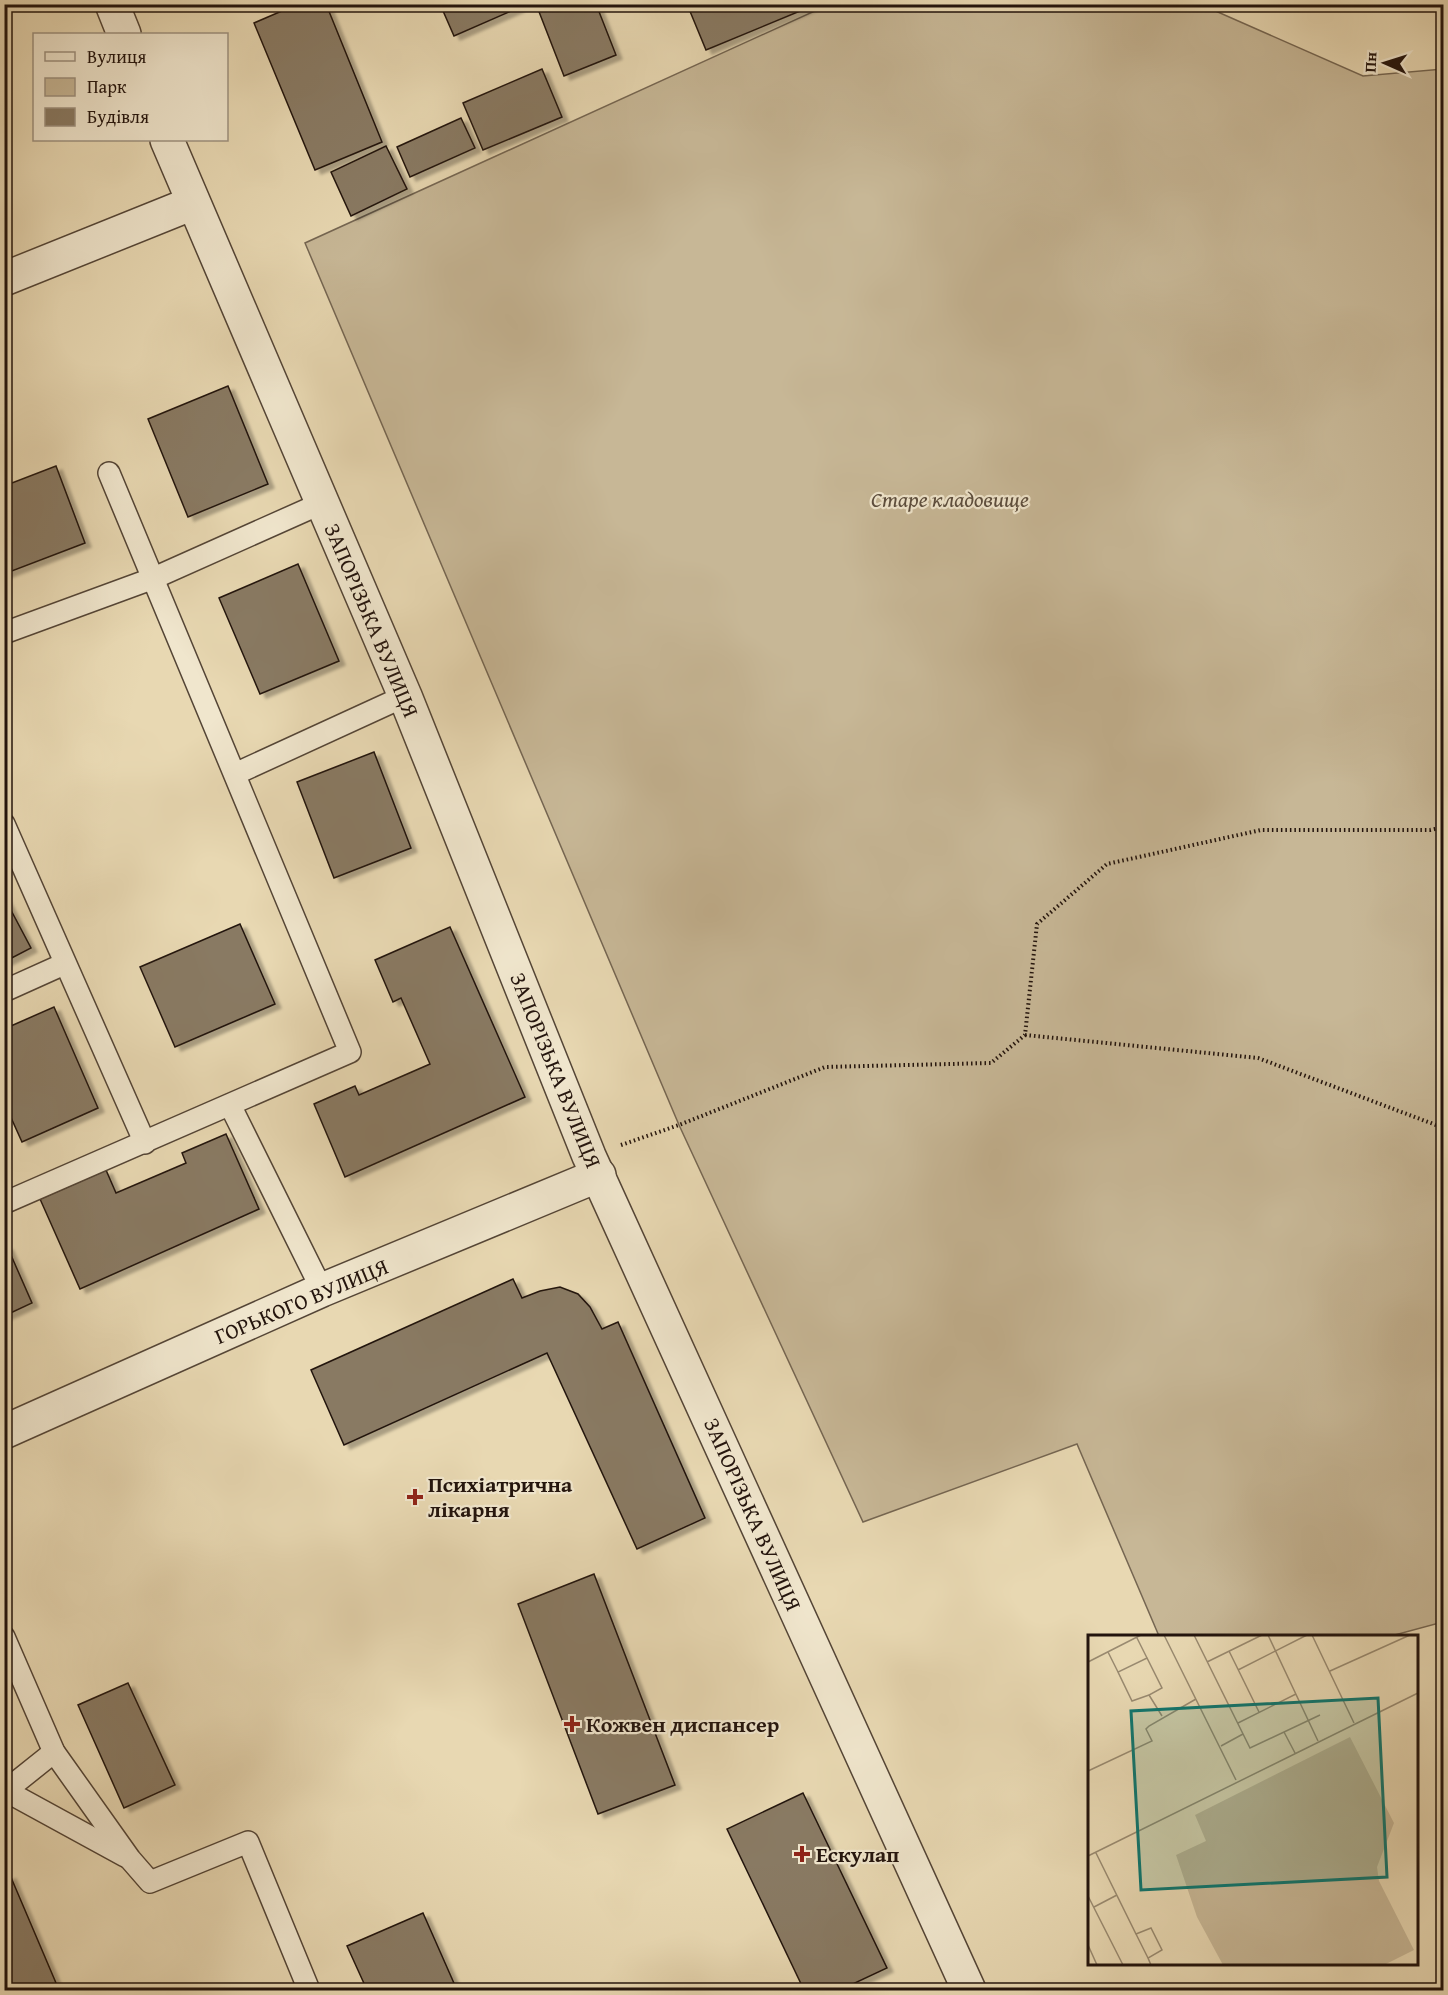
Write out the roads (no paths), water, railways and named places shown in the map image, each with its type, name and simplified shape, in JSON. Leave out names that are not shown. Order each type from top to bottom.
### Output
[{"type":"street","points":[[112,4],[124,33]]},
{"type":"street","name":"ЗАПОРІЗЬКА ВУЛИЦЯ","points":[[167,141],[405,696],[594,1166],[969,1990]]},
{"type":"street","points":[[4,279],[193,203]]},
{"type":"street","name":"ГОРЬКОГО ВУЛИЦЯ","points":[[4,1432],[594,1166]]},
{"type":"lane","points":[[4,1203],[350,1052],[109,473]]},
{"type":"lane","points":[[4,633],[154,578],[322,503]]},
{"type":"lane","points":[[235,774],[405,696]]},
{"type":"lane","points":[[4,824],[145,1143]]},
{"type":"lane","points":[[4,991],[64,964]]},
{"type":"lane","points":[[230,1105],[322,1290]]},
{"type":"lane","points":[[4,1637],[54,1752],[130,1859],[150,1882],[248,1842],[309,1990]]},
{"type":"lane","points":[[54,1752],[5,1792],[130,1859]]},
{"type":"place","name":"Психіатрична лікарня","points":[[415,1497]]},
{"type":"place","name":"Кожвен диспансер","points":[[572,1724]]},
{"type":"place","name":"Ескулап","points":[[802,1854]]},
{"type":"park label","name":"Старе кладовище","points":[[950,499]]}]
